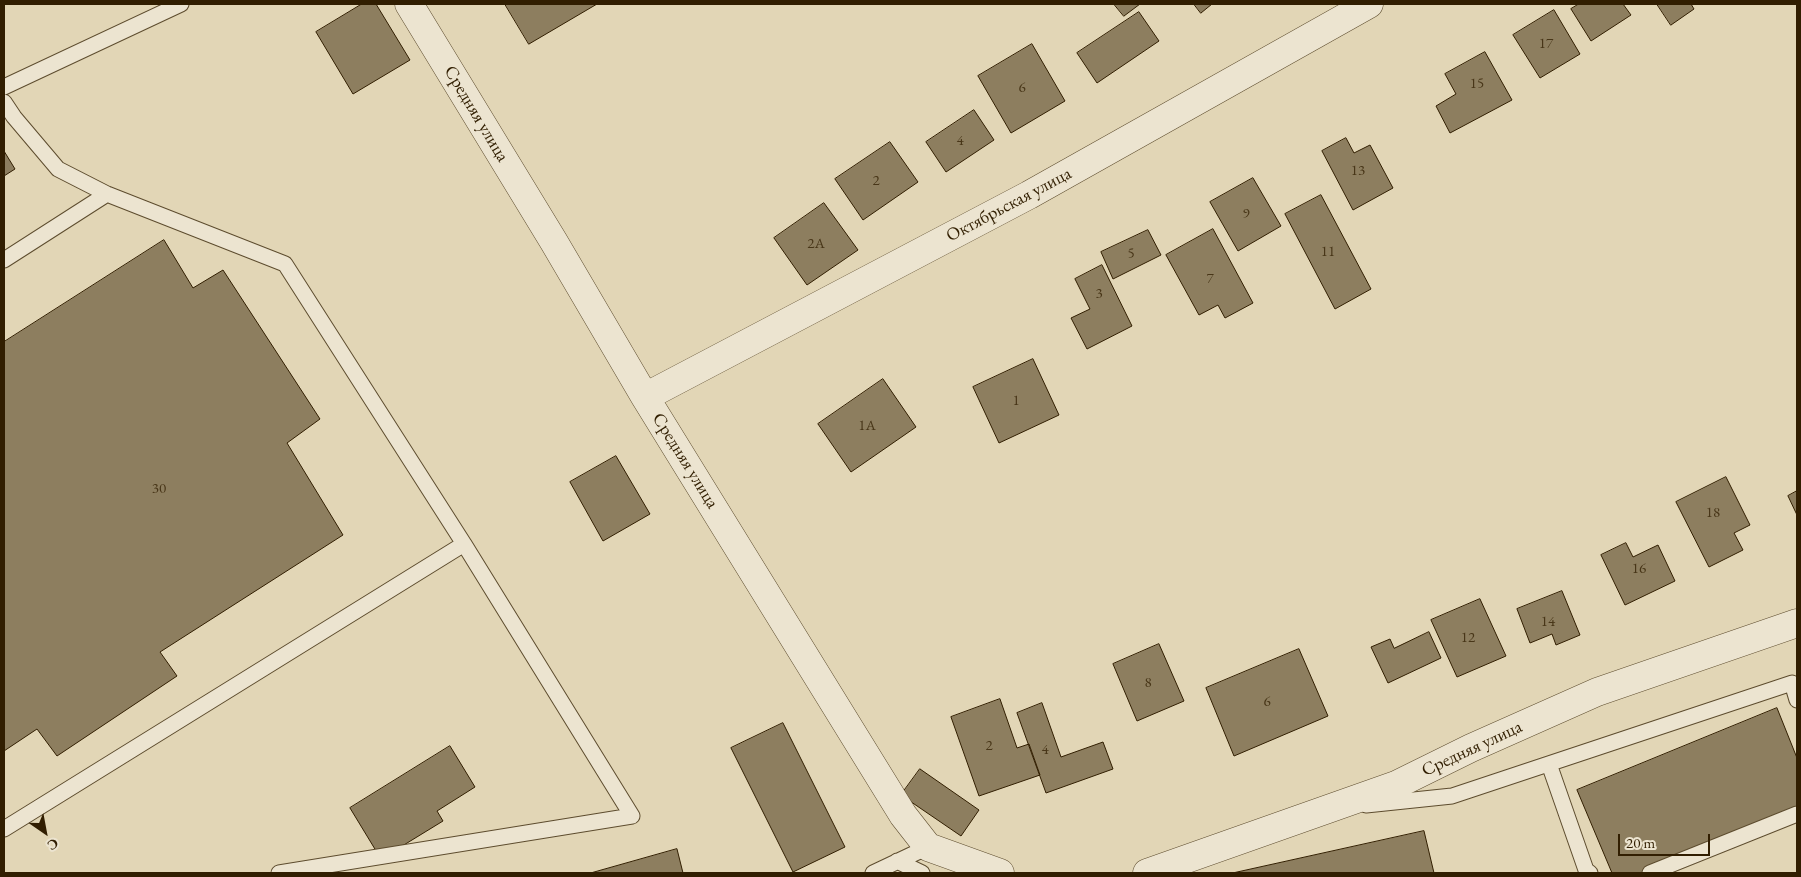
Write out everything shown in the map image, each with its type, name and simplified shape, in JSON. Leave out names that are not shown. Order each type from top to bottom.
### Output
[{"type":"street","name":"Средняя улица","points":[[409,4],[645,396],[903,815],[928,847]]},
{"type":"street","name":"Октябрьская улица","points":[[645,396],[1029,195],[1369,4]]},
{"type":"street","name":"Средняя улица","points":[[1147,873],[1396,785],[1471,748],[1597,692],[1797,623]]},
{"type":"street","points":[[928,847],[1000,873]]},
{"type":"lane","points":[[4,86],[181,4]]},
{"type":"lane","points":[[4,102],[14,117],[58,169],[107,194],[285,264],[464,544],[632,816],[279,873]]},
{"type":"lane","points":[[4,260],[107,194]]},
{"type":"lane","points":[[4,829],[464,544]]},
{"type":"lane","points":[[1328,810],[1452,796],[1792,683],[1797,700]]},
{"type":"lane","points":[[1549,764],[1586,870],[1590,873]]},
{"type":"lane","points":[[1650,873],[1797,814]]},
{"type":"lane","points":[[873,873],[928,847]]},
{"type":"lane","points":[[897,862],[922,873]]},
{"type":"building","points":[[362,4],[376,4],[410,60],[353,94],[316,32]]},
{"type":"building","points":[[505,4],[597,4],[529,44]]},
{"type":"building","points":[[1114,4],[1140,4],[1124,16]]},
{"type":"building","points":[[1194,4],[1212,4],[1201,13]]},
{"type":"building","points":[[1579,4],[1623,4],[1631,15],[1591,41],[1571,9]]},
{"type":"building","points":[[1657,4],[1691,4],[1694,9],[1671,25]]},
{"type":"building","points":[[1554,10],[1580,54],[1540,78],[1513,35]]},
{"type":"building","points":[[1139,12],[1159,41],[1097,83],[1077,53]]},
{"type":"building","points":[[1032,44],[1065,101],[1011,133],[978,76]]},
{"type":"building","points":[[1485,52],[1512,100],[1450,133],[1436,106],[1456,94],[1445,74]]},
{"type":"building","points":[[974,110],[994,140],[946,172],[926,142]]},
{"type":"building","points":[[1346,138],[1354,153],[1370,145],[1393,188],[1353,210],[1322,151]]},
{"type":"building","points":[[890,142],[918,182],[863,220],[835,179]]},
{"type":"building","points":[[4,151],[15,169],[4,176]]},
{"type":"building","points":[[1253,178],[1281,226],[1238,251],[1210,202]]},
{"type":"building","points":[[1321,195],[1371,289],[1335,309],[1285,214]]},
{"type":"building","points":[[824,203],[858,250],[807,285],[774,238]]},
{"type":"building","points":[[1213,229],[1253,303],[1225,318],[1218,305],[1199,315],[1166,255]]},
{"type":"building","points":[[1148,230],[1161,255],[1113,279],[1101,252]]},
{"type":"building","points":[[164,240],[193,288],[223,270],[320,419],[287,443],[343,535],[160,652],[177,676],[57,756],[37,729],[4,751],[4,342]]},
{"type":"building","points":[[1102,265],[1132,326],[1087,349],[1071,318],[1090,309],[1075,279]]},
{"type":"building","points":[[1033,359],[1059,415],[999,443],[973,387]]},
{"type":"building","points":[[883,379],[916,427],[851,472],[818,424]]},
{"type":"building","points":[[616,456],[650,514],[603,541],[570,482]]},
{"type":"building","points":[[1726,477],[1750,525],[1734,533],[1743,550],[1709,567],[1676,502]]},
{"type":"building","points":[[1797,491],[1797,515],[1788,496]]},
{"type":"building","points":[[1626,543],[1633,557],[1658,545],[1675,581],[1625,605],[1601,555]]},
{"type":"building","points":[[1562,591],[1580,635],[1556,645],[1552,634],[1530,643],[1517,609]]},
{"type":"building","points":[[1480,599],[1506,656],[1457,677],[1431,620]]},
{"type":"building","points":[[1429,632],[1441,658],[1388,683],[1371,647],[1390,639],[1394,648]]},
{"type":"building","points":[[1159,644],[1184,701],[1137,721],[1113,664]]},
{"type":"building","points":[[1299,649],[1328,716],[1234,756],[1206,688]]},
{"type":"building","points":[[1000,699],[1017,748],[1029,744],[1040,775],[979,796],[951,717]]},
{"type":"building","points":[[1042,703],[1061,757],[1103,742],[1113,769],[1046,793],[1017,713]]},
{"type":"building","points":[[1777,708],[1797,758],[1797,809],[1641,873],[1612,873],[1577,790]]},
{"type":"building","points":[[783,723],[845,847],[793,872],[731,748]]},
{"type":"building","points":[[450,746],[475,787],[437,811],[443,821],[381,859],[350,808]]},
{"type":"building","points":[[920,769],[979,810],[961,836],[901,795]]},
{"type":"building","points":[[1424,831],[1434,873],[1233,873]]},
{"type":"building","points":[[677,849],[683,873],[591,873]]}]
